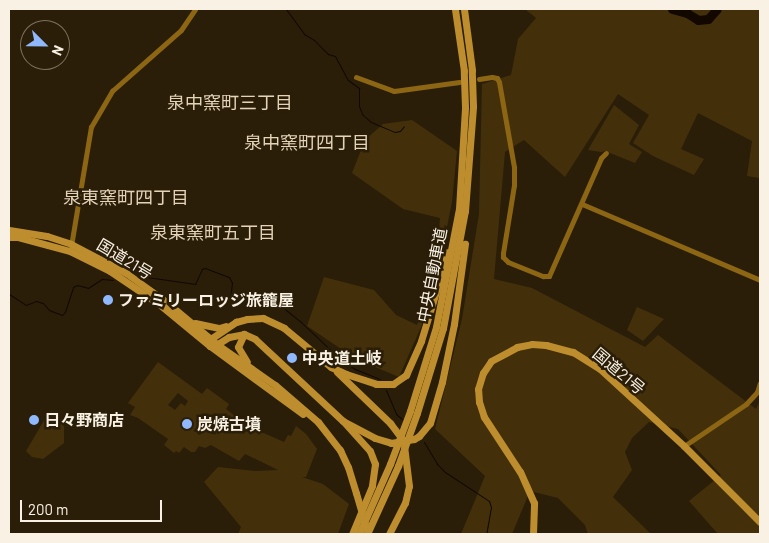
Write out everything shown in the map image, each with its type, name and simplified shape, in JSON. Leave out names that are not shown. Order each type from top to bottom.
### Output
[{"type":"highway","name":"中央自動車道","points":[[413,412],[436,326],[458,209],[465,107],[464,71],[455,9]]},
{"type":"highway","name":"中央自動車道","points":[[367,534],[413,412],[450,299],[461,245],[469,179],[474,106],[472,70],[464,9]]},
{"type":"highway","points":[[343,421],[375,438],[391,443],[414,439],[430,423],[442,382],[461,280],[469,179]]},
{"type":"highway","points":[[331,367],[361,380],[386,385],[398,382],[406,375],[426,324],[458,209]]},
{"type":"highway","name":"国道21号","points":[[9,230],[47,236],[126,273],[190,322],[213,343],[328,435]]},
{"type":"highway","name":"国道21号","points":[[9,237],[70,247],[159,304],[298,404],[340,450],[348,467],[367,534]]},
{"type":"highway","points":[[190,322],[220,328],[256,318],[273,322],[331,367],[390,423],[403,442],[410,486],[405,503],[389,534]]},
{"type":"highway","points":[[213,343],[236,322]]},
{"type":"highway","points":[[244,334],[238,347],[240,354],[257,373]]},
{"type":"highway","points":[[213,343],[244,334],[262,345],[343,421],[370,451],[375,464],[372,486],[352,534]]},
{"type":"highway","name":"国道21号","points":[[533,534],[534,504],[528,487],[484,417],[479,402],[478,389],[483,373],[491,361],[503,352],[517,346],[532,344],[546,345],[573,352],[600,369],[684,446],[760,522]]},
{"type":"highway","name":"中央自動車道","points":[[359,534],[394,465]]},
{"type":"street","points":[[70,247],[91,127],[112,91],[181,30],[195,9]]},
{"type":"street","points":[[356,77],[394,91],[459,82]]},
{"type":"street","points":[[480,79],[492,77],[497,78],[500,82],[514,167],[514,185],[503,257],[508,262],[543,276],[550,276],[601,158],[606,153]]},
{"type":"street","points":[[582,204],[760,280]]},
{"type":"street","points":[[684,446],[746,404],[758,392],[760,383]]},
{"type":"shaded area","points":[[525,9],[760,9],[760,178],[747,176],[752,141],[698,113],[681,149],[704,159],[694,175],[653,156],[633,143],[649,115],[618,94],[565,177],[524,140],[505,152],[494,279],[532,288],[645,347],[658,335],[756,409],[760,401],[760,534],[718,534],[689,501],[721,475],[678,429],[649,422],[632,438],[625,452],[632,470],[613,497],[651,534],[588,534],[585,525],[558,498],[530,491],[512,534],[461,534],[485,476],[435,429],[462,319],[479,214],[482,84],[511,75],[518,39],[536,18]]},
{"type":"shaded area","points":[[614,105],[639,125],[629,144],[642,152],[635,163],[605,151],[588,150]]},
{"type":"shaded area","points":[[412,120],[457,151],[452,202],[438,272],[421,327],[399,377],[356,359],[307,326],[324,277],[374,290],[396,315],[417,325],[436,273],[440,218],[403,209],[352,173],[365,140],[383,124]]},
{"type":"shaded area","points":[[637,307],[664,319],[643,341],[627,330]]},
{"type":"shaded area","points":[[158,362],[202,394],[207,388],[229,404],[226,409],[248,426],[284,442],[288,435],[291,436],[296,426],[306,434],[317,449],[306,477],[302,477],[323,484],[349,504],[338,534],[238,534],[241,527],[204,482],[218,467],[255,471],[278,470],[245,454],[239,461],[211,445],[205,448],[199,446],[195,452],[191,452],[184,447],[179,453],[176,451],[174,453],[164,445],[168,439],[138,418],[130,415],[135,407],[128,403]],"holes":[[[178,393],[188,401],[185,406],[181,403],[175,410],[168,405]]]},
{"type":"shaded area","points":[[46,417],[64,424],[64,443],[43,459],[32,457],[26,451]]},
{"type":"waterway","points":[[286,9],[304,34],[314,40],[328,54],[335,56],[348,80],[359,88],[359,106],[362,114],[371,122],[395,132],[400,131],[404,126]]},
{"type":"waterway","points":[[672,9],[687,13],[698,20],[708,19],[717,9]]},
{"type":"waterway","points":[[147,277],[195,284],[202,269],[205,268],[229,277],[232,283],[230,299],[233,302],[266,294],[301,322],[341,360],[355,369],[380,379]]},
{"type":"waterway","points":[[9,294],[26,305],[36,301],[43,303],[49,310],[62,315],[65,312],[73,287],[77,285],[88,288],[102,279],[113,280]]},
{"type":"waterway","points":[[386,390],[396,414],[404,421]]},
{"type":"waterway","points":[[424,442],[437,464],[445,472],[489,501],[491,507],[486,534]]},
{"type":"place","name":"ファミリーロッジ旅籠屋","points":[[108,300]]},
{"type":"place","name":"中央道土岐","points":[[292,358]]},
{"type":"place","name":"日々野商店","points":[[34,420]]},
{"type":"place","name":"炭焼古墳","points":[[187,424]]},
{"type":"district","name":"泉中窯町三丁目","points":[[230,102]]},
{"type":"district","name":"泉中窯町四丁目","points":[[307,142]]},
{"type":"district","name":"泉東窯町四丁目","points":[[126,197]]},
{"type":"district","name":"泉東窯町五丁目","points":[[213,232]]}]
